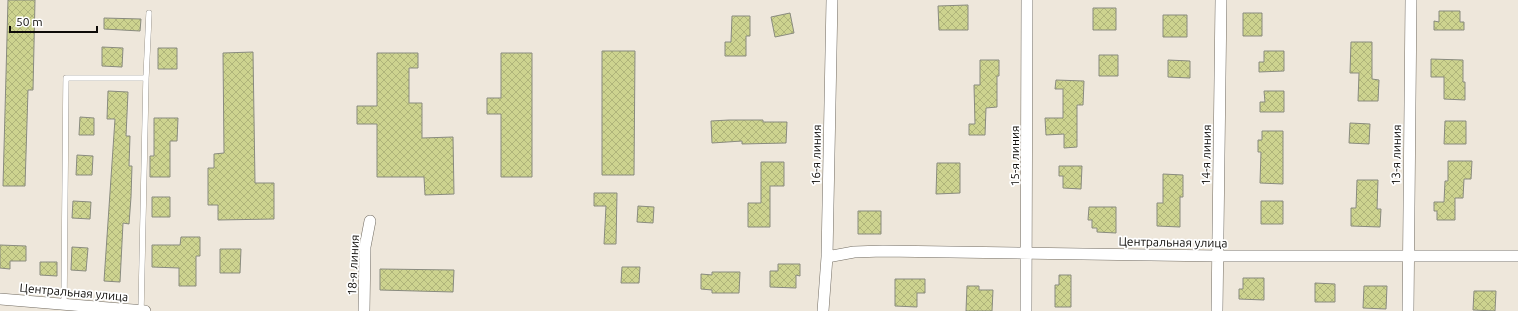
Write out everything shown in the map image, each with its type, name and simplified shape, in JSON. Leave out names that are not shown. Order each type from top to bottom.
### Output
[{"type":"street","name":"16-я линия","points":[[823,311],[827,257],[832,0]]},
{"type":"street","name":"15-я линия","points":[[1026,311],[1027,0]]},
{"type":"street","name":"14-я линия","points":[[1217,311],[1221,0]]},
{"type":"street","name":"13-я линия","points":[[1408,311],[1407,255],[1411,0]]},
{"type":"street","name":"18-я линия","points":[[364,311],[365,247],[370,221]]},
{"type":"street","name":"Центральная улица","points":[[827,257],[854,252],[883,251],[1218,256],[1518,256]]},
{"type":"street","name":"Центральная улица","points":[[0,299],[145,311]]},
{"type":"lane","points":[[141,311],[146,78],[149,14]]},
{"type":"lane","points":[[64,304],[66,78],[146,78]]},
{"type":"building","points":[[8,0],[35,0],[33,90],[28,90],[25,186],[3,186]]},
{"type":"building","points":[[968,5],[968,30],[939,30],[938,6]]},
{"type":"building","points":[[1093,8],[1116,8],[1116,30],[1093,30]]},
{"type":"building","points":[[1439,11],[1460,11],[1460,22],[1464,22],[1464,30],[1434,30],[1434,21],[1439,22]]},
{"type":"building","points":[[790,13],[794,33],[775,37],[771,17]]},
{"type":"building","points":[[1243,13],[1262,13],[1262,36],[1243,36]]},
{"type":"building","points":[[1163,15],[1187,15],[1187,37],[1163,37]]},
{"type":"building","points":[[732,16],[750,16],[750,36],[746,36],[746,56],[725,56],[725,42],[731,42]]},
{"type":"building","points":[[104,18],[141,19],[140,31],[104,29]]},
{"type":"building","points":[[1351,42],[1372,42],[1372,79],[1379,80],[1378,101],[1358,101],[1359,73],[1350,73]]},
{"type":"building","points":[[102,47],[123,48],[122,67],[102,66]]},
{"type":"building","points":[[158,48],[177,48],[177,69],[158,69]]},
{"type":"building","points":[[602,51],[635,51],[634,175],[602,175]]},
{"type":"building","points":[[1264,51],[1284,51],[1284,71],[1259,72],[1259,62],[1264,62]]},
{"type":"building","points":[[253,52],[255,183],[274,183],[274,219],[218,220],[218,205],[208,205],[208,168],[214,168],[214,154],[224,153],[223,53]]},
{"type":"building","points":[[377,53],[418,53],[418,68],[409,68],[409,103],[422,103],[422,138],[453,137],[454,194],[425,195],[424,177],[377,177],[377,124],[357,124],[357,106],[377,106]]},
{"type":"building","points":[[501,53],[532,53],[532,177],[501,177],[501,114],[487,114],[487,98],[501,98]]},
{"type":"building","points":[[1099,55],[1118,55],[1118,76],[1099,76]]},
{"type":"building","points":[[1431,59],[1463,60],[1465,100],[1444,99],[1444,77],[1431,77]]},
{"type":"building","points":[[980,60],[999,60],[999,76],[997,76],[997,107],[986,108],[985,135],[969,135],[969,124],[975,124],[974,85],[980,85]]},
{"type":"building","points":[[1168,60],[1190,61],[1190,78],[1168,77]]},
{"type":"building","points":[[1056,80],[1084,81],[1083,105],[1077,105],[1077,147],[1064,148],[1064,134],[1046,135],[1045,118],[1063,118],[1063,89],[1055,89]]},
{"type":"building","points":[[108,91],[128,92],[126,136],[130,136],[129,166],[132,166],[131,197],[129,224],[123,223],[120,282],[104,281],[115,119],[107,119]]},
{"type":"building","points":[[1264,91],[1284,91],[1284,112],[1260,112],[1260,102],[1265,102]]},
{"type":"building","points":[[80,117],[94,118],[94,135],[79,135]]},
{"type":"building","points":[[154,118],[178,118],[177,141],[170,141],[170,177],[150,177],[150,156],[154,156]]},
{"type":"building","points":[[729,120],[787,122],[786,143],[742,144],[742,141],[712,143],[711,121]]},
{"type":"building","points":[[1445,121],[1466,121],[1466,144],[1444,144]]},
{"type":"building","points":[[1350,123],[1370,124],[1369,144],[1349,143]]},
{"type":"building","points":[[1262,131],[1283,131],[1283,184],[1260,183],[1261,152],[1258,152],[1258,140],[1262,140]]},
{"type":"building","points":[[77,155],[93,156],[92,175],[76,175]]},
{"type":"building","points":[[1448,161],[1472,161],[1471,179],[1464,179],[1463,198],[1455,198],[1455,220],[1437,220],[1437,211],[1434,211],[1434,202],[1444,202],[1445,181],[1448,181]]},
{"type":"building","points":[[761,162],[784,162],[784,186],[770,186],[770,227],[748,227],[748,203],[761,203]]},
{"type":"building","points":[[937,163],[960,163],[960,193],[936,194]]},
{"type":"building","points":[[1059,166],[1082,166],[1081,189],[1063,188],[1063,176],[1059,176]]},
{"type":"building","points":[[1163,174],[1183,175],[1183,197],[1180,197],[1180,227],[1157,226],[1157,203],[1163,203]]},
{"type":"building","points":[[1357,180],[1378,180],[1377,209],[1381,209],[1380,227],[1351,226],[1351,208],[1356,208]]},
{"type":"building","points":[[594,193],[617,193],[616,244],[604,244],[606,206],[594,206]]},
{"type":"building","points":[[152,197],[170,197],[170,217],[152,217]]},
{"type":"building","points":[[73,201],[91,202],[90,219],[72,218]]},
{"type":"building","points":[[1261,201],[1283,201],[1283,224],[1261,224]]},
{"type":"building","points":[[638,206],[654,207],[653,223],[637,222]]},
{"type":"building","points":[[1089,207],[1116,207],[1116,233],[1097,232],[1097,228],[1092,228],[1092,220],[1088,220]]},
{"type":"building","points":[[858,211],[881,211],[881,234],[858,234]]},
{"type":"building","points":[[181,237],[200,237],[200,256],[196,256],[196,286],[179,286],[179,268],[152,267],[152,245],[180,245]]},
{"type":"building","points":[[0,245],[26,246],[26,261],[10,261],[10,269],[0,268]]},
{"type":"building","points":[[72,247],[88,248],[86,271],[71,270]]},
{"type":"building","points":[[220,249],[241,249],[240,273],[220,273]]},
{"type":"building","points":[[40,262],[57,262],[57,276],[40,275]]},
{"type":"building","points":[[778,264],[800,264],[800,276],[796,275],[796,288],[770,287],[770,271],[778,271]]},
{"type":"building","points":[[622,267],[640,267],[639,283],[621,283]]},
{"type":"building","points":[[380,269],[454,270],[453,292],[380,290]]},
{"type":"building","points":[[712,272],[740,272],[739,293],[712,293],[712,290],[701,289],[701,274],[712,275]]},
{"type":"building","points":[[1059,275],[1071,275],[1071,307],[1055,307],[1055,285],[1059,285]]},
{"type":"building","points":[[1243,278],[1264,278],[1264,300],[1239,299],[1239,289],[1243,289]]},
{"type":"building","points":[[895,279],[925,279],[925,293],[917,293],[917,307],[895,306]]},
{"type":"building","points":[[1315,283],[1335,284],[1335,302],[1315,302]]},
{"type":"building","points":[[967,286],[979,286],[979,290],[993,290],[992,311],[966,311]]},
{"type":"building","points":[[1364,286],[1387,286],[1386,309],[1363,308]]},
{"type":"building","points":[[1474,291],[1496,291],[1495,311],[1473,310]]}]
